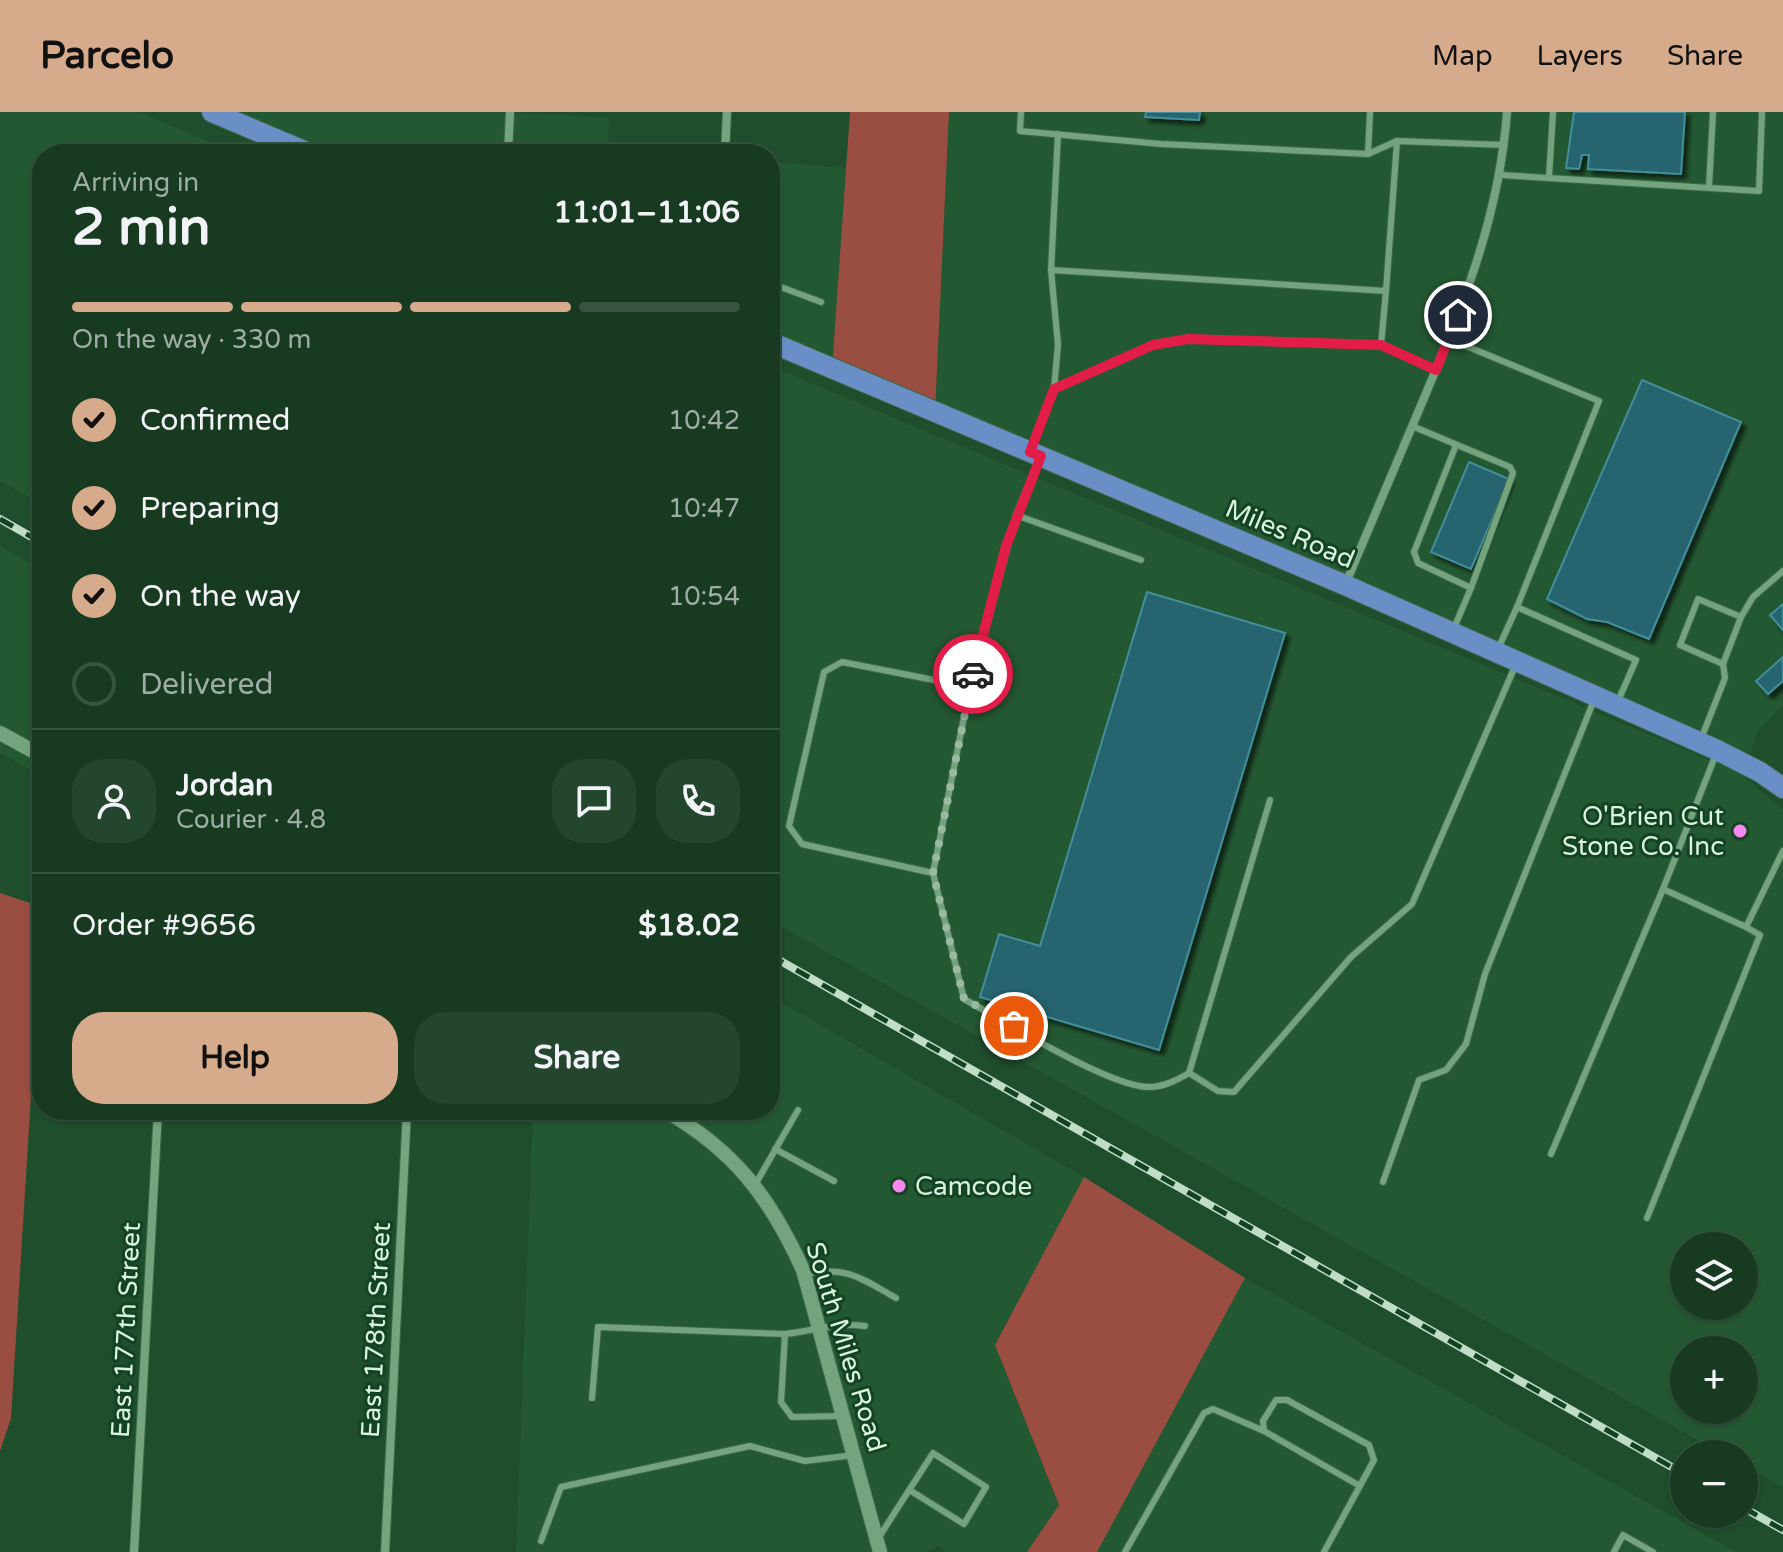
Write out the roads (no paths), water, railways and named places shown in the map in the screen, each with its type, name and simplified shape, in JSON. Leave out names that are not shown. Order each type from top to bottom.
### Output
[{"type":"main road","points":[[212,112],[246,119],[292,144]]},
{"type":"main road","name":"Miles Road","points":[[780,346],[1345,585],[1708,746],[1760,772],[1783,788]]},
{"type":"street","points":[[508,144],[510,112]]},
{"type":"street","points":[[725,144],[727,112]]},
{"type":"street","points":[[1345,585],[1449,339],[1486,239],[1501,175],[1507,112]]},
{"type":"street","points":[[0,733],[32,751]]},
{"type":"street","name":"East 177th Street","points":[[134,1552],[157,1120]]},
{"type":"street","name":"East 178th Street","points":[[385,1552],[407,1120]]},
{"type":"street","name":"South Miles Road","points":[[681,1120],[704,1133],[755,1185],[787,1235],[804,1274],[879,1546]]},
{"type":"lane","points":[[1021,112],[1020,131],[1161,144],[1368,154],[1397,141],[1504,145]]},
{"type":"lane","points":[[1368,154],[1370,112]]},
{"type":"lane","points":[[1549,177],[1553,112]]},
{"type":"lane","points":[[1709,187],[1713,112]]},
{"type":"lane","points":[[1501,175],[1759,191],[1762,112]]},
{"type":"lane","points":[[1058,134],[1051,270],[1058,345],[1054,389],[970,687],[933,873],[964,999],[1114,1080],[1148,1087],[1170,1083],[1189,1073],[1270,800]]},
{"type":"lane","points":[[1381,345],[1397,141]]},
{"type":"lane","points":[[1051,270],[1386,291]]},
{"type":"lane","points":[[780,287],[821,302]]},
{"type":"lane","points":[[1054,389],[1153,345],[1188,339],[1381,345],[1436,370]]},
{"type":"lane","points":[[1449,339],[1599,401],[1496,652]]},
{"type":"lane","points":[[1412,426],[1510,467],[1513,473],[1452,633]]},
{"type":"lane","points":[[1456,445],[1414,552],[1418,563],[1471,588]]},
{"type":"lane","points":[[1016,515],[1141,560]]},
{"type":"lane","points":[[1551,1154],[1663,889],[1708,746],[1725,678],[1723,664],[1741,617],[1753,597],[1783,571]]},
{"type":"lane","points":[[1723,664],[1680,645],[1698,599],[1741,617]]},
{"type":"lane","points":[[1517,607],[1636,660],[1616,706]]},
{"type":"lane","points":[[1189,1073],[1218,1091],[1234,1092],[1351,957],[1412,904],[1517,661]]},
{"type":"lane","points":[[933,873],[802,844],[789,826],[824,672],[829,667],[842,662],[970,687]]},
{"type":"lane","points":[[1383,1182],[1419,1080],[1446,1070],[1466,1044],[1485,974],[1596,696]]},
{"type":"lane","points":[[1746,927],[1783,851]]},
{"type":"lane","points":[[1647,1218],[1760,935],[1663,889]]},
{"type":"lane","points":[[755,1185],[798,1110]]},
{"type":"lane","points":[[775,1149],[834,1181]]},
{"type":"lane","points":[[804,1274],[833,1269],[849,1272],[896,1298]]},
{"type":"lane","points":[[592,1398],[598,1327],[785,1334],[819,1330],[840,1322],[865,1326]]},
{"type":"lane","points":[[785,1334],[781,1402],[792,1417],[843,1416]]},
{"type":"lane","points":[[1264,1431],[1263,1421],[1276,1400],[1287,1400],[1369,1445],[1374,1460],[1324,1552]]},
{"type":"lane","points":[[1125,1552],[1204,1413],[1213,1409],[1264,1431],[1360,1486]]},
{"type":"lane","points":[[541,1541],[561,1487],[750,1446],[805,1461],[854,1455]]},
{"type":"lane","points":[[879,1546],[933,1453],[986,1487],[964,1524],[911,1491]]},
{"type":"lane","points":[[1614,1552],[1623,1535],[1653,1552]]},
{"type":"railway","points":[[0,519],[32,537]]},
{"type":"railway","points":[[780,961],[1670,1466]]},
{"type":"railway","points":[[1758,1516],[1783,1530]]},
{"type":"place","name":"O'Brien Cut Stone Co. Inc","points":[[1740,831]]},
{"type":"place","name":"Camcode","points":[[899,1186]]}]
